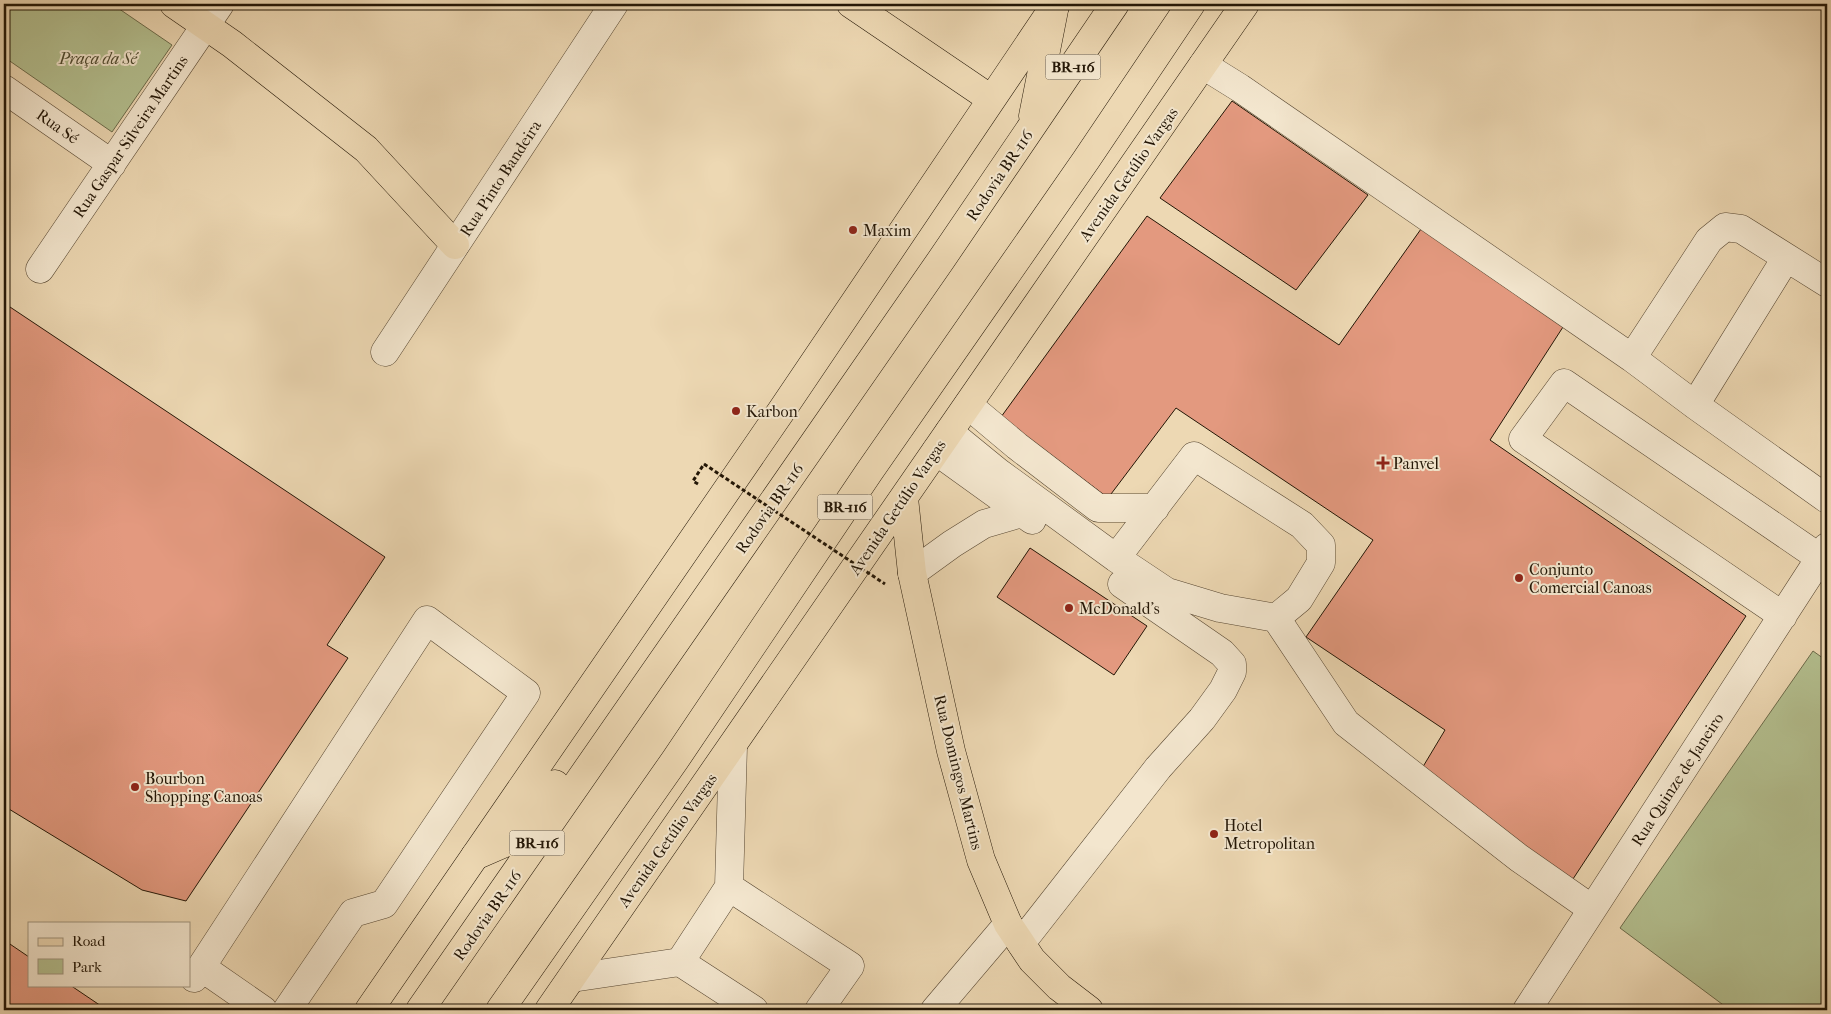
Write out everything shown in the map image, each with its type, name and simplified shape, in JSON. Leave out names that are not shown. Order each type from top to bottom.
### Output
[{"type":"main road","points":[[174,4],[213,15],[232,44],[366,149],[455,245]]},
{"type":"main road","points":[[851,4],[991,98]]},
{"type":"main road","points":[[369,1010],[784,407],[1056,4]]},
{"type":"main road","name":"BR-116","points":[[1030,129],[1056,4]]},
{"type":"main road","name":"Rodovia BR-116","points":[[420,1010],[654,675],[1115,4]]},
{"type":"main road","name":"BR-116","points":[[500,1010],[675,760],[869,472],[1086,160],[1191,4]]},
{"type":"main road","name":"Avenida Getúlio Vargas","points":[[549,1010],[1245,4]]},
{"type":"main road","name":"Rua Domingos Martins","points":[[904,498],[912,573],[965,806],[981,860],[1014,934],[1032,960],[1059,987],[1089,1010]]},
{"type":"main road","name":"BR-116","points":[[475,856],[516,838],[614,704],[654,675]]},
{"type":"street","name":"Rua Pinto Bandeira","points":[[385,352],[614,4]]},
{"type":"street","name":"Rua Gaspar Silveira Martins","points":[[40,269],[213,15]]},
{"type":"street","points":[[1203,65],[1240,88],[1632,358],[1827,499]]},
{"type":"street","name":"Rua Sé","points":[[4,89],[112,164]]},
{"type":"street","points":[[1632,358],[1709,240],[1725,227],[1741,229],[1827,283]]},
{"type":"street","points":[[1695,405],[1786,258]]},
{"type":"street","points":[[1783,616],[1523,439],[1564,383],[1824,553]]},
{"type":"street","points":[[968,405],[1017,446],[1098,508],[1155,508]]},
{"type":"street","points":[[935,1010],[1014,934],[1202,719],[1232,672],[1232,664],[1222,653],[1022,513],[942,442]]},
{"type":"street","points":[[942,442],[998,472],[1116,558],[1168,592],[1220,608],[1276,618],[1346,723],[1520,858],[1592,909]]},
{"type":"street","points":[[1116,558],[1194,456],[1302,526],[1321,544],[1321,563],[1299,599],[1276,618]]},
{"type":"street","points":[[912,573],[984,524],[1022,513]]},
{"type":"street","name":"Rua Quinze de Janeiro","points":[[1526,1010],[1824,553]]},
{"type":"street","points":[[263,1010],[198,972],[427,620],[526,693],[384,904],[353,913],[287,1010]]},
{"type":"street","points":[[680,962],[729,887],[733,746]]},
{"type":"street","points":[[729,887],[850,966],[819,1010]]},
{"type":"street","points":[[572,978],[680,962],[754,1010]]},
{"type":"path","points":[[704,464],[885,584]]},
{"type":"green space","name":"Praça da Sé","points":[[4,4],[112,4],[172,45],[112,132],[4,57]]},
{"type":"green space","points":[[1813,651],[1827,661],[1827,1010],[1730,1010],[1620,928]]},
{"type":"building","points":[[1232,101],[1368,195],[1296,290],[1160,198]]},
{"type":"building","name":"Conjunto Comercial Canoas","points":[[1147,216],[1339,345],[1421,229],[1563,327],[1490,440],[1746,616],[1571,882],[1418,775],[1445,730],[1306,637],[1373,540],[1176,408],[1108,498],[1001,417]]},
{"type":"building","points":[[4,303],[385,557],[327,645],[348,658],[186,901],[142,890],[4,806]]},
{"type":"building","points":[[1030,548],[1147,626],[1114,675],[997,597]]},
{"type":"building","points":[[4,940],[28,956],[28,986],[71,986],[107,1010],[4,1010]]},
{"type":"place","name":"Maxim","points":[[853,230]]},
{"type":"place","name":"Karbon","points":[[736,411]]},
{"type":"place","name":"Panvel","points":[[1383,463]]},
{"type":"place","name":"Conjunto Comercial Canoas","points":[[1519,578]]},
{"type":"place","name":"McDonald's","points":[[1069,608]]},
{"type":"place","name":"Bourbon Shopping Canoas","points":[[135,787]]},
{"type":"place","name":"Hotel Metropolitan","points":[[1214,834]]}]
